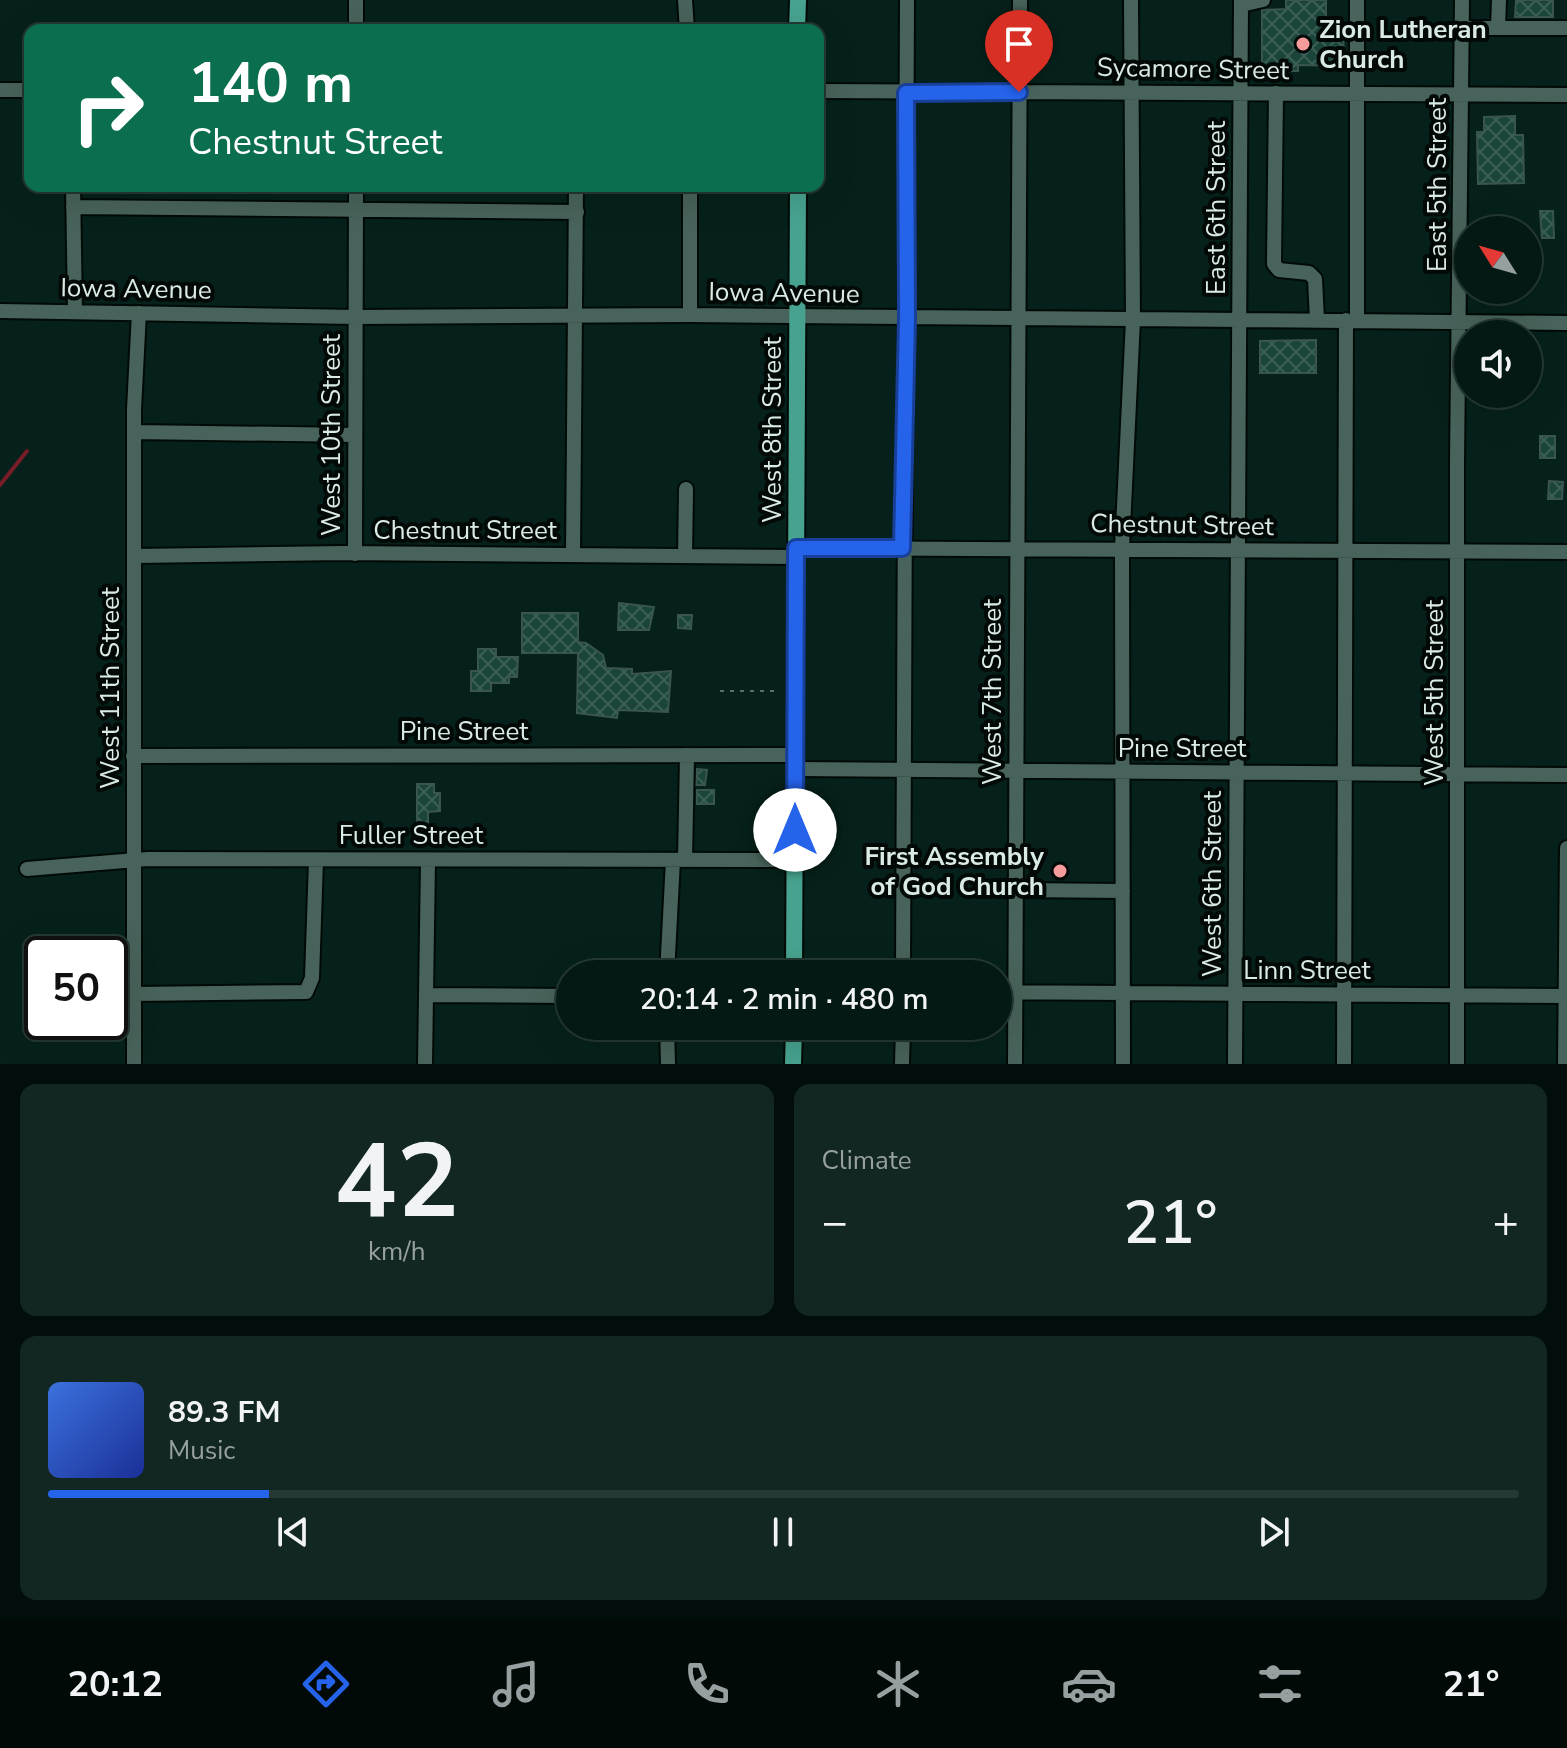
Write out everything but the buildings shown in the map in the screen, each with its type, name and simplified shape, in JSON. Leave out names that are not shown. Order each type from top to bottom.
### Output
[{"type":"main road","points":[[797,24],[798,0]]},
{"type":"main road","name":"West 8th Street","points":[[794,960],[798,192]]},
{"type":"main road","points":[[793,1064],[794,1040]]},
{"type":"street","points":[[356,0],[356,24]]},
{"type":"street","points":[[685,0],[687,24]]},
{"type":"street","points":[[903,960],[901,771],[907,318],[907,0]]},
{"type":"street","name":"West 7th Street","points":[[1015,1064],[1020,0]]},
{"type":"street","points":[[1123,1064],[1122,548],[1133,320],[1131,0]]},
{"type":"street","points":[[1241,2],[1263,0]]},
{"type":"street","points":[[1344,1064],[1345,550],[1357,0]]},
{"type":"street","name":"East 5th Street","points":[[1461,320],[1462,0]]},
{"type":"street","points":[[1498,28],[1499,0]]},
{"type":"street","name":"East 6th Street","points":[[1240,321],[1241,2]]},
{"type":"street","points":[[1462,28],[1567,28]]},
{"type":"street","points":[[0,90],[24,90]]},
{"type":"street","name":"Sycamore Street","points":[[824,91],[1567,95]]},
{"type":"street","points":[[1276,93],[1274,264],[1279,270],[1309,273],[1315,279],[1317,320]]},
{"type":"street","points":[[73,192],[75,311]]},
{"type":"street","name":"West 10th Street","points":[[355,554],[356,192]]},
{"type":"street","points":[[573,554],[576,192]]},
{"type":"street","points":[[690,192],[690,315]]},
{"type":"street","points":[[73,207],[577,212]]},
{"type":"street","name":"Iowa Avenue","points":[[0,311],[356,317],[690,315],[1454,323]]},
{"type":"street","name":"West 11th Street","points":[[134,1064],[135,432],[139,313]]},
{"type":"street","name":"West 6th Street","points":[[1235,1064],[1240,321]]},
{"type":"street","name":"Iowa Avenue","points":[[1542,323],[1567,323]]},
{"type":"street","name":"West 5th Street","points":[[1457,1064],[1460,408]]},
{"type":"street","points":[[135,432],[355,435]]},
{"type":"street","points":[[685,556],[686,489]]},
{"type":"street","name":"Chestnut Street","points":[[135,556],[685,556],[902,548],[1567,552]]},
{"type":"street","points":[[668,960],[687,755]]},
{"type":"street","name":"Pine Street","points":[[133,756],[687,755],[901,771],[1567,775]]},
{"type":"street","points":[[1565,1064],[1567,848]]},
{"type":"street","name":"Fuller Street","points":[[27,869],[133,860],[795,860]]},
{"type":"street","points":[[134,994],[306,992],[312,978],[316,860]]},
{"type":"street","points":[[425,1064],[428,861]]},
{"type":"street","points":[[1015,890],[1123,891]]},
{"type":"street","name":"Linn Street","points":[[1015,992],[1566,996]]},
{"type":"street","points":[[426,995],[556,996]]},
{"type":"street","points":[[667,1040],[668,1064]]},
{"type":"street","points":[[902,1064],[903,1040]]},
{"type":"path","points":[[720,691],[775,691]]},
{"type":"waterway","points":[[0,485],[27,451]]},
{"type":"place","name":"Zion Lutheran Church","points":[[1303,44]]},
{"type":"place","name":"First Assembly of God Church","points":[[1060,871]]},
{"type":"route","points":[[795,830],[796,548],[902,548],[907,318],[906,93],[1019,92]]}]
